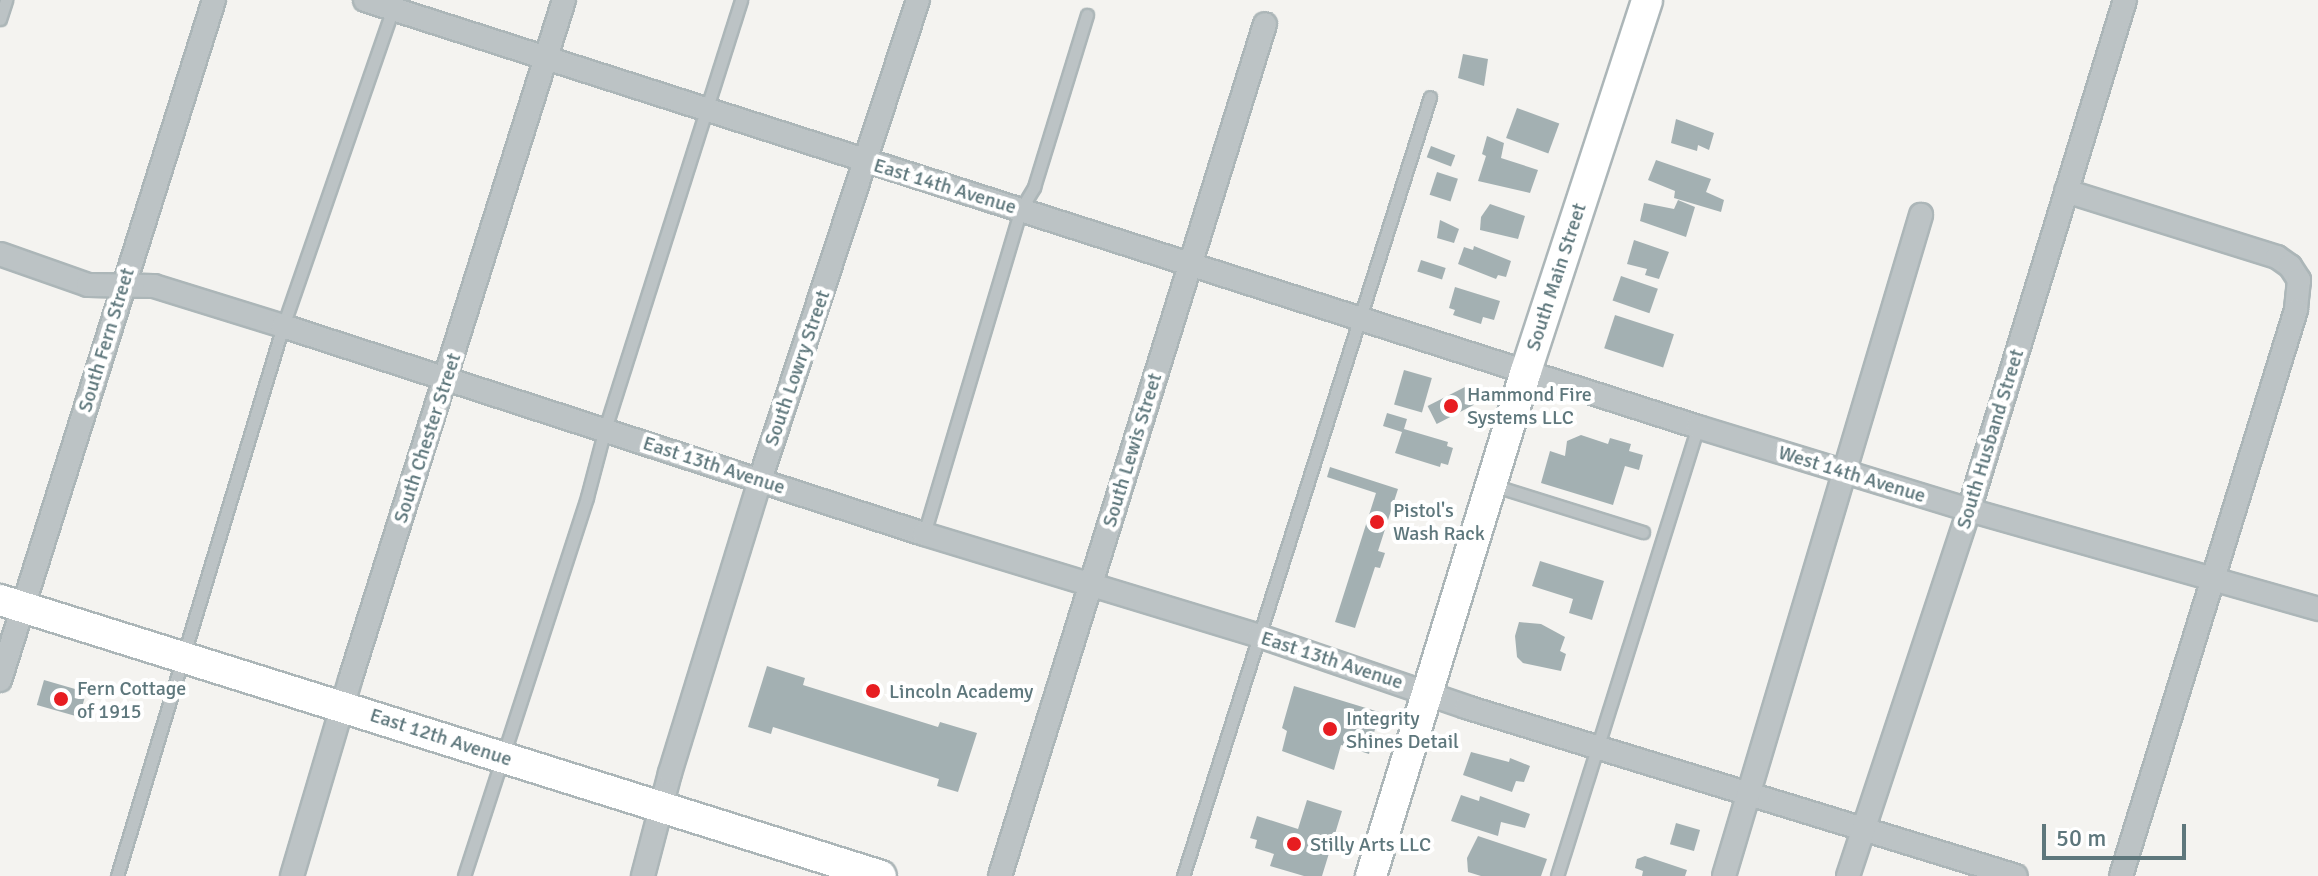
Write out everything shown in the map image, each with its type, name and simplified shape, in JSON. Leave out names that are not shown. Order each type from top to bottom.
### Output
[{"type":"main road","name":"South Main Street","points":[[1371,876],[1526,371],[1647,0]]},
{"type":"main road","name":"East 12th Avenue","points":[[12,604],[663,807],[822,862],[881,876]]},
{"type":"street","name":"South Fern Street","points":[[0,680],[12,604],[123,286],[214,0]]},
{"type":"street","name":"East 14th Avenue","points":[[365,0],[394,4],[547,58],[1526,371]]},
{"type":"street","name":"South Chester Street","points":[[292,876],[342,705],[564,0]]},
{"type":"street","name":"South Lowry Street","points":[[643,876],[670,773],[760,480],[918,0]]},
{"type":"street","name":"South Husband Street","points":[[1848,876],[1969,510],[2125,0]]},
{"type":"street","name":"South Lewis Street","points":[[1000,876],[1265,24]]},
{"type":"street","points":[[2066,191],[2277,257],[2294,271],[2299,280],[2296,310],[2121,876]]},
{"type":"street","points":[[1724,876],[1921,215]]},
{"type":"street","name":"East 13th Avenue","points":[[0,254],[88,285],[154,286],[924,534],[1259,636],[1749,795],[2016,876]]},
{"type":"street","name":"West 14th Avenue","points":[[1526,371],[1969,510],[2318,609]]},
{"type":"lane","points":[[0,19],[6,0]]},
{"type":"lane","points":[[464,876],[587,497],[605,429],[741,0]]},
{"type":"lane","points":[[117,876],[283,326],[394,4]]},
{"type":"lane","points":[[924,534],[1021,209],[1034,187],[1087,15]]},
{"type":"lane","points":[[1183,876],[1430,97]]},
{"type":"lane","points":[[1557,876],[1595,745],[1698,427]]},
{"type":"lane","points":[[1491,484],[1643,532]]},
{"type":"building","points":[[1463,54],[1488,59],[1484,86],[1458,78]]},
{"type":"building","points":[[1517,108],[1559,123],[1548,153],[1506,138]]},
{"type":"building","points":[[1676,119],[1714,133],[1709,150],[1698,145],[1697,151],[1671,143]]},
{"type":"building","points":[[1487,136],[1504,143],[1501,158],[1538,170],[1530,193],[1478,181],[1486,156],[1482,154]]},
{"type":"building","points":[[1431,146],[1455,155],[1451,167],[1427,157]]},
{"type":"building","points":[[1656,160],[1711,179],[1706,192],[1724,200],[1721,212],[1674,198],[1675,191],[1648,180]]},
{"type":"building","points":[[1437,172],[1458,179],[1451,202],[1430,195]]},
{"type":"building","points":[[1678,200],[1695,207],[1686,237],[1640,221],[1644,203],[1674,209]]},
{"type":"building","points":[[1490,204],[1525,216],[1518,239],[1480,230],[1481,217]]},
{"type":"building","points":[[1440,220],[1459,229],[1454,243],[1437,238]]},
{"type":"building","points":[[1634,240],[1669,252],[1659,279],[1645,275],[1647,269],[1627,264]]},
{"type":"building","points":[[1474,246],[1511,261],[1506,277],[1498,275],[1496,279],[1458,264],[1464,247],[1473,250]]},
{"type":"building","points":[[1421,260],[1446,268],[1442,279],[1417,271]]},
{"type":"building","points":[[1621,276],[1658,289],[1649,313],[1613,301]]},
{"type":"building","points":[[1455,287],[1500,301],[1494,320],[1483,317],[1481,324],[1453,315],[1455,310],[1449,308]]},
{"type":"building","points":[[1615,315],[1674,334],[1663,367],[1604,348]]},
{"type":"building","points":[[1404,370],[1432,378],[1422,413],[1394,405]]},
{"type":"building","name":"Hammond Fire Systems LLC","points":[[1465,387],[1474,405],[1437,424],[1428,406]]},
{"type":"building","points":[[1387,413],[1407,419],[1404,429],[1448,442],[1447,446],[1453,448],[1448,465],[1441,463],[1440,467],[1395,453],[1402,432],[1383,426]]},
{"type":"building","points":[[1581,435],[1608,444],[1610,438],[1631,444],[1629,451],[1643,455],[1639,470],[1625,466],[1613,505],[1541,483],[1550,451],[1565,456],[1567,441]]},
{"type":"building","name":"Pistol's Wash Rack","points":[[1330,467],[1398,489],[1378,551],[1385,553],[1380,568],[1375,567],[1355,628],[1335,622],[1376,493],[1327,477]]},
{"type":"building","points":[[1540,561],[1604,581],[1592,620],[1569,613],[1573,599],[1532,586]]},
{"type":"building","points":[[1519,622],[1541,624],[1565,637],[1560,651],[1566,654],[1561,671],[1523,663],[1517,657],[1515,636]]},
{"type":"building","points":[[767,666],[805,678],[803,685],[938,727],[940,722],[977,733],[958,792],[937,786],[939,779],[773,727],[771,734],[748,727]]},
{"type":"building","name":"Fern Cottage of 1915","points":[[44,680],[86,692],[79,717],[37,705]]},
{"type":"building","name":"Integrity Shines Detail","points":[[1294,686],[1379,712],[1369,754],[1341,745],[1334,770],[1282,751],[1287,731],[1282,728]]},
{"type":"building","points":[[1471,752],[1509,762],[1510,758],[1530,766],[1524,782],[1516,781],[1512,792],[1463,775]]},
{"type":"building","points":[[1461,795],[1479,801],[1480,796],[1530,814],[1525,828],[1501,822],[1498,836],[1451,821]]},
{"type":"building","name":"Stilly Arts LLC","points":[[1307,800],[1342,811],[1322,876],[1304,876],[1270,866],[1274,854],[1255,848],[1257,840],[1250,838],[1257,816],[1298,829]]},
{"type":"building","points":[[1676,823],[1700,830],[1694,851],[1670,844]]},
{"type":"building","points":[[1478,836],[1547,859],[1541,876],[1481,876],[1468,872],[1467,858]]},
{"type":"building","points":[[1645,856],[1687,870],[1685,876],[1642,876],[1643,871],[1635,868],[1637,859]]},
{"type":"place","name":"Hammond Fire Systems LLC","points":[[1451,406]]},
{"type":"place","name":"Pistol's Wash Rack","points":[[1377,522]]},
{"type":"place","name":"Lincoln Academy","points":[[873,691]]},
{"type":"place","name":"Fern Cottage of 1915","points":[[61,699]]},
{"type":"place","name":"Integrity Shines Detail","points":[[1330,729]]},
{"type":"place","name":"Stilly Arts LLC","points":[[1294,844]]}]
